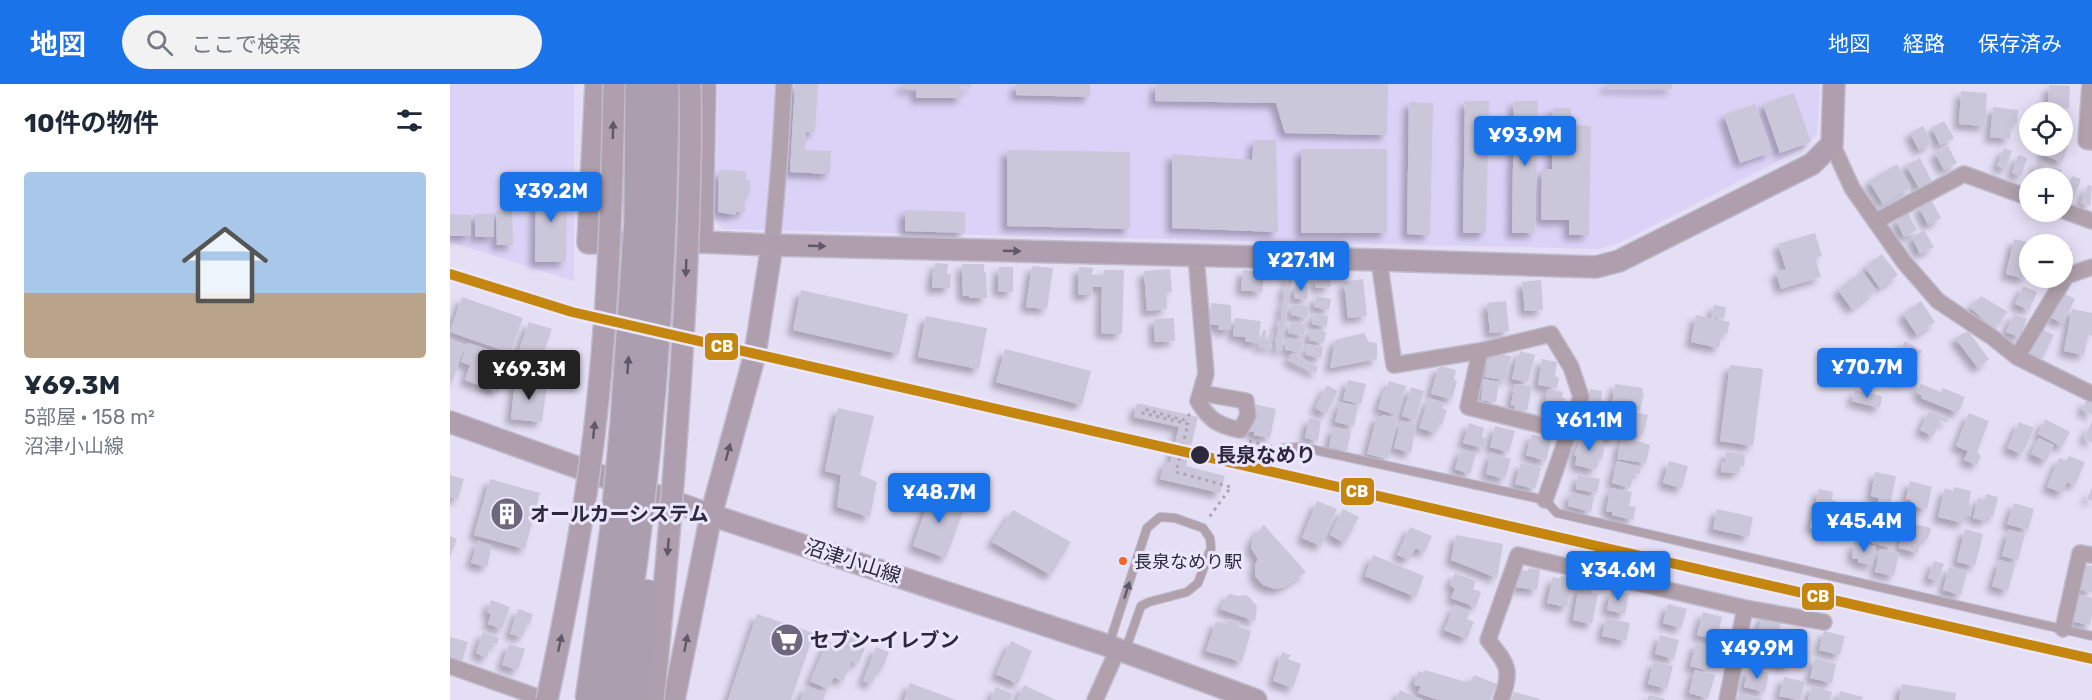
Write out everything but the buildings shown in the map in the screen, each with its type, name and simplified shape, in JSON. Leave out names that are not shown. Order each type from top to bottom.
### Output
[{"type":"highway","points":[[589,700],[614,529],[624,423],[638,220],[639,84]]},
{"type":"highway","points":[[635,700],[656,480],[664,343],[667,269],[664,84]]},
{"type":"highway","points":[[612,700],[627,613],[646,461],[660,271],[664,122]]},
{"type":"highway","points":[[573,700],[581,670],[605,540],[624,423]]},
{"type":"street","points":[[596,84],[588,243],[702,242],[1596,267],[1619,261],[1812,164],[1832,144]]},
{"type":"street","points":[[450,666],[547,700],[583,520],[594,433],[612,214],[614,84]]},
{"type":"street","points":[[653,700],[672,500],[685,305],[691,127],[690,84]]},
{"type":"street","points":[[702,242],[705,84]]},
{"type":"street","points":[[674,700],[711,514],[755,354],[772,245],[784,84]]},
{"type":"street","points":[[1834,84],[1832,144],[1851,188],[1904,262],[1938,301],[1992,337],[2017,357],[2092,393]]},
{"type":"street","points":[[2090,84],[2086,141],[2092,142]]},
{"type":"street","points":[[1876,221],[1964,174],[2019,194]]},
{"type":"street","points":[[2073,214],[2092,221]]},
{"type":"street","points":[[1197,256],[1206,374],[1201,393]]},
{"type":"street","points":[[1379,260],[1394,365],[1480,351],[1551,333],[1571,367],[1581,397],[1545,500]]},
{"type":"street","points":[[2017,357],[2066,276],[2092,267]]},
{"type":"street","points":[[1480,351],[1468,407],[1569,432]]},
{"type":"street","name":"沼津小山線","points":[[450,422],[711,514],[1118,649],[1256,700]]},
{"type":"street","points":[[2063,629],[2080,553],[2092,555]]},
{"type":"street","points":[[1501,700],[1508,683],[1506,663],[1488,640],[1518,555],[1745,608],[1824,621]]},
{"type":"street","points":[[1727,700],[1745,608]]},
{"type":"street","points":[[1095,700],[1118,649]]},
{"type":"lane","points":[[1283,448],[1301,447],[1545,500],[1557,513],[2092,636]]},
{"type":"lane","points":[[1160,517],[1175,518],[1203,528],[1210,538],[1211,548],[1198,584],[1187,592],[1141,606],[1118,649],[1147,528],[1160,517]]},
{"type":"path","points":[[1174,417],[1144,409],[1143,413],[1188,424],[1176,472],[1231,487],[1203,528]]},
{"type":"shaded area","points":[[450,84],[574,84],[574,281],[450,242]]},
{"type":"shaded area","points":[[718,84],[1820,84],[1817,134],[1804,148],[1621,242],[1598,249],[723,229],[715,220]]},
{"type":"transit line","name":"CB","points":[[450,274],[572,312],[2092,659]]},
{"type":"place","name":"長泉なめり","points":[[1200,455]]},
{"type":"place","name":"オールカーシステム","points":[[507,514]]},
{"type":"place","name":"長泉なめり駅","points":[[1123,561]]},
{"type":"place","name":"セブン-イレブン","points":[[787,640]]}]
